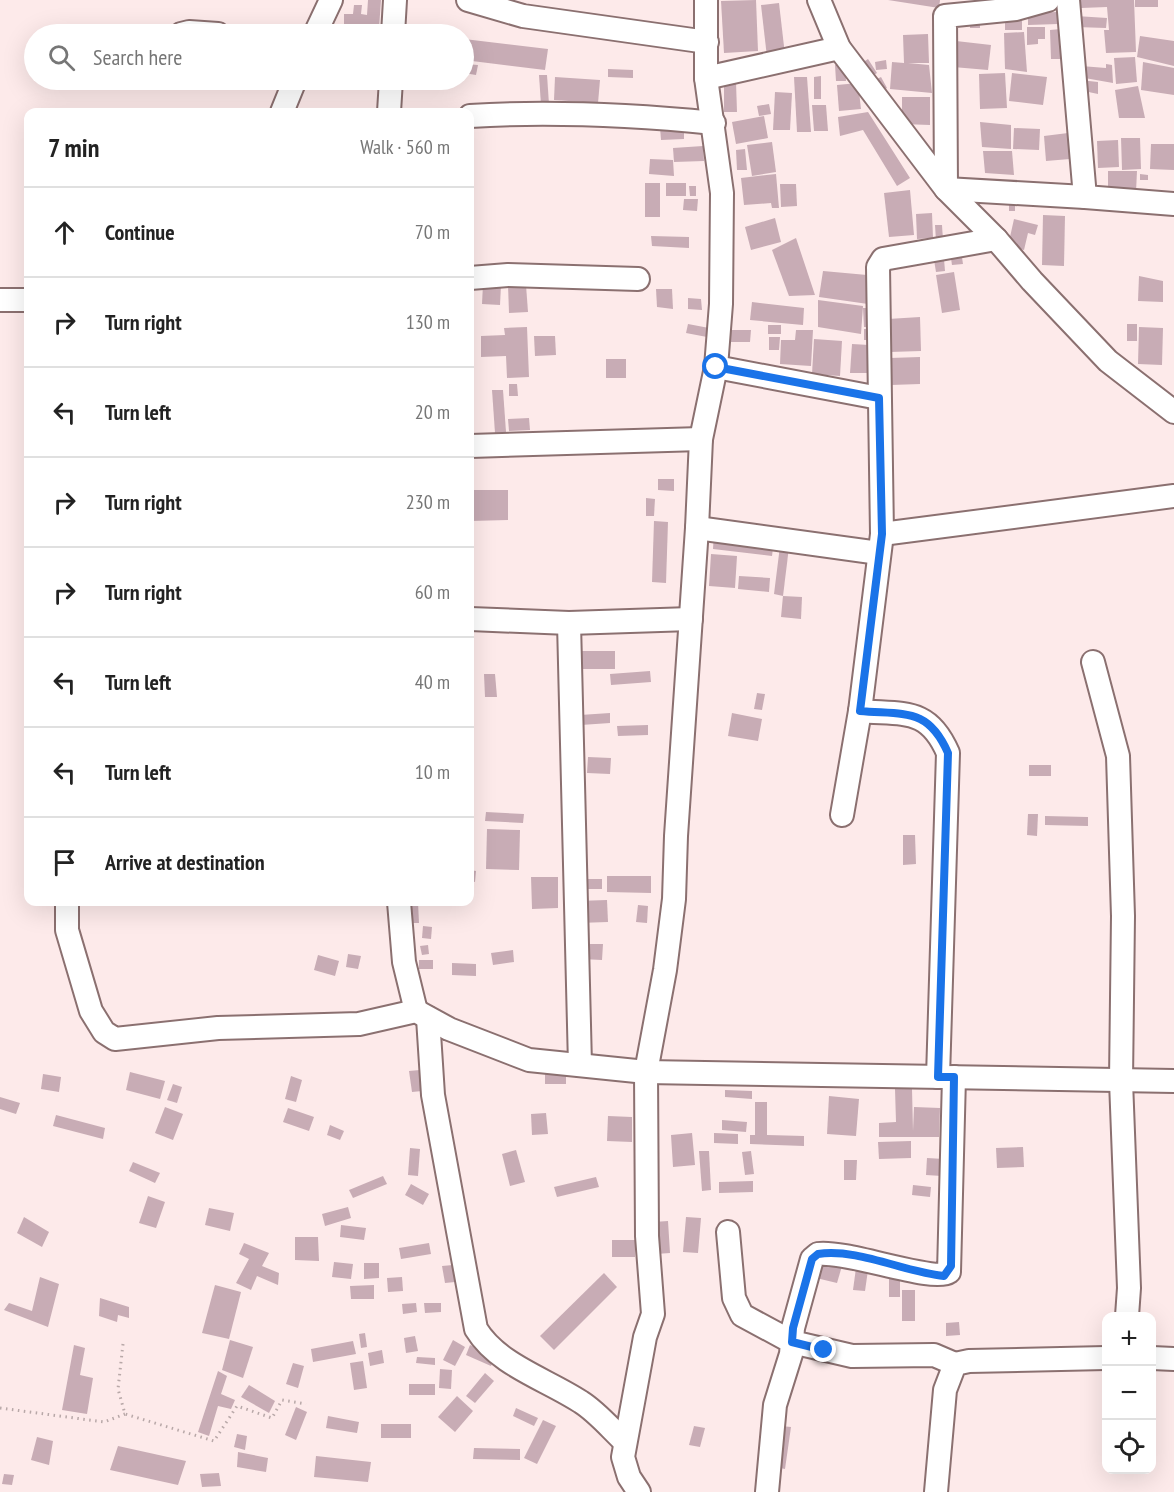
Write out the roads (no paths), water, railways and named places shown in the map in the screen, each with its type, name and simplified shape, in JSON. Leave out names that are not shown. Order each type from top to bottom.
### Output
[{"type":"street","points":[[320,24],[331,0]]},
{"type":"street","points":[[393,24],[394,0]]},
{"type":"street","points":[[468,0],[523,16],[706,42]]},
{"type":"street","points":[[639,1492],[629,1477],[623,1457],[645,1337],[652,1314],[647,1236],[646,1072],[665,970],[674,898],[676,836],[698,528],[701,439],[716,367],[721,304],[722,193],[706,78],[706,0]]},
{"type":"street","points":[[819,0],[839,48],[946,189],[996,238],[1032,281],[1108,361],[1174,412]]},
{"type":"street","points":[[946,189],[946,8],[1016,9],[1048,0]]},
{"type":"street","points":[[1068,0],[1085,197]]},
{"type":"street","points":[[706,78],[839,48]]},
{"type":"street","points":[[283,108],[288,90]]},
{"type":"street","points":[[389,108],[390,90]]},
{"type":"street","points":[[474,116],[516,113],[641,116],[714,123]]},
{"type":"street","points":[[946,189],[1174,204]]},
{"type":"street","points":[[842,815],[860,711],[880,543],[878,267],[883,259],[996,238]]},
{"type":"street","points":[[474,278],[508,275],[638,279]]},
{"type":"street","points":[[0,300],[24,300]]},
{"type":"street","points":[[716,367],[879,398]]},
{"type":"street","points":[[474,446],[701,439]]},
{"type":"street","points":[[698,528],[880,543],[1174,496]]},
{"type":"street","points":[[474,619],[569,623],[691,619]]},
{"type":"street","points":[[569,623],[580,1065]]},
{"type":"street","points":[[1093,662],[1118,756],[1123,916],[1121,1081],[1129,1288],[1127,1312]]},
{"type":"street","points":[[767,1492],[775,1405],[791,1354],[793,1328],[812,1259],[818,1254],[868,1259],[932,1275],[944,1276],[949,1272],[946,1077],[948,753],[939,733],[920,717],[860,711]]},
{"type":"street","points":[[67,906],[67,930],[91,1011],[104,1032],[115,1039],[218,1028],[359,1024],[422,1014],[449,1029],[529,1060],[646,1072],[1174,1082]]},
{"type":"street","points":[[399,906],[404,962],[422,1014],[433,1095],[476,1329],[485,1344],[552,1388],[581,1402],[625,1442]]},
{"type":"street","points":[[728,1232],[734,1298],[742,1315],[754,1323],[780,1333],[792,1342],[852,1356],[894,1358],[934,1355],[955,1364],[969,1361],[1102,1358]]},
{"type":"street","points":[[1156,1358],[1174,1359]]},
{"type":"street","points":[[936,1492],[945,1389],[955,1364]]}]
